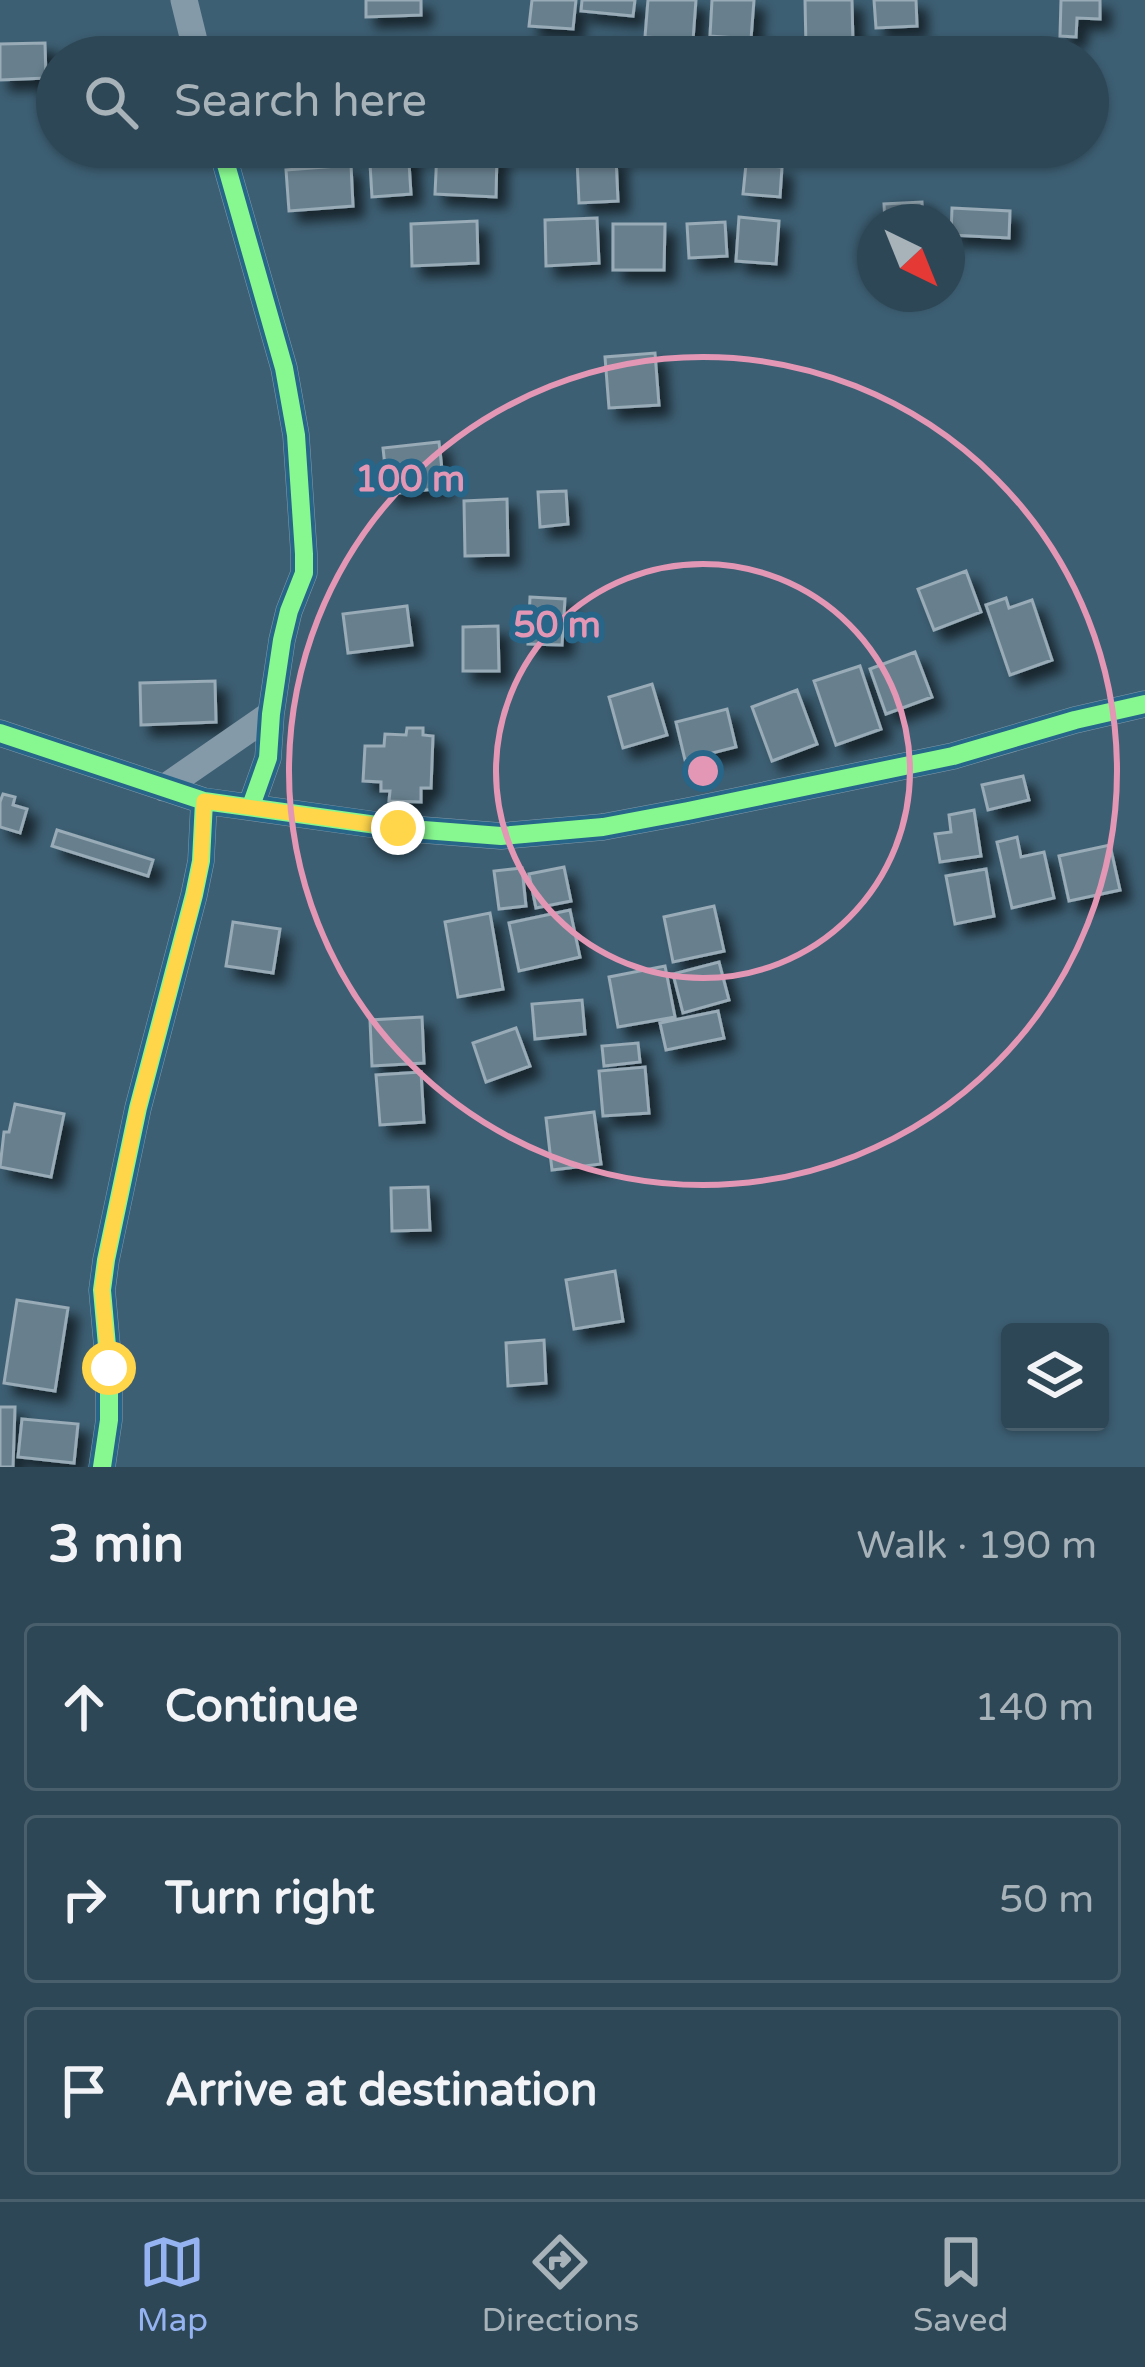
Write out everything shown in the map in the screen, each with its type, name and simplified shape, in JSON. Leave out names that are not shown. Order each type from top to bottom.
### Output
[{"type":"street","points":[[184,0],[193,36]]},
{"type":"street","points":[[227,168],[284,368],[296,435],[304,573],[289,611],[268,758],[251,806]]},
{"type":"street","points":[[0,733],[204,801],[398,828],[502,836],[603,827],[953,756],[1145,704]]},
{"type":"street","points":[[164,788],[271,714]]},
{"type":"street","points":[[102,1467],[109,1420],[102,1290],[106,1260],[138,1108],[194,896],[204,801]]},
{"type":"building","points":[[366,0],[421,0],[421,15],[366,17]]},
{"type":"building","points":[[532,0],[576,0],[573,29],[529,26]]},
{"type":"building","points":[[582,0],[635,0],[633,16],[581,11]]},
{"type":"building","points":[[648,0],[696,0],[693,36],[645,36]]},
{"type":"building","points":[[712,0],[754,0],[751,36],[710,36]]},
{"type":"building","points":[[805,0],[852,0],[853,36],[806,36]]},
{"type":"building","points":[[874,0],[916,0],[917,26],[876,28]]},
{"type":"building","points":[[1061,0],[1100,0],[1100,19],[1077,18],[1076,36],[1060,36]]},
{"type":"building","points":[[36,43],[36,78],[0,80],[0,44]]},
{"type":"building","points":[[351,168],[353,206],[289,211],[286,170]]},
{"type":"building","points":[[370,168],[409,168],[411,194],[372,197]]},
{"type":"building","points":[[436,168],[497,168],[496,197],[435,194]]},
{"type":"building","points":[[577,168],[616,168],[618,201],[579,203]]},
{"type":"building","points":[[746,168],[782,168],[780,197],[743,194]]},
{"type":"building","points":[[965,209],[1010,211],[1009,238],[965,236]]},
{"type":"building","points":[[739,217],[779,221],[776,264],[736,261]]},
{"type":"building","points":[[597,218],[599,263],[546,266],[545,220]]},
{"type":"building","points":[[477,221],[478,263],[412,266],[411,224]]},
{"type":"building","points":[[725,222],[727,256],[689,258],[687,224]]},
{"type":"building","points":[[613,224],[665,224],[664,270],[613,270]]},
{"type":"building","points":[[655,353],[659,405],[609,408],[605,357]]},
{"type":"building","points":[[439,442],[444,488],[388,494],[383,448]]},
{"type":"building","points":[[566,491],[568,524],[540,527],[538,492]]},
{"type":"building","points":[[507,499],[508,555],[465,556],[464,501]]},
{"type":"building","points":[[966,571],[981,612],[934,630],[918,589]]},
{"type":"building","points":[[530,597],[565,599],[562,645],[528,644]]},
{"type":"building","points":[[1006,598],[1009,608],[1032,600],[1052,660],[1010,675],[986,605]]},
{"type":"building","points":[[407,606],[412,645],[348,653],[343,614]]},
{"type":"building","points":[[498,626],[499,671],[463,671],[463,627]]},
{"type":"building","points":[[915,652],[932,697],[886,714],[870,669]]},
{"type":"building","points":[[860,666],[881,729],[836,745],[814,681]]},
{"type":"building","points":[[215,681],[216,722],[141,725],[140,683]]},
{"type":"building","points":[[652,684],[667,735],[623,748],[609,697]]},
{"type":"building","points":[[797,690],[817,744],[772,761],[752,707]]},
{"type":"building","points":[[727,709],[736,747],[685,760],[676,722]]},
{"type":"building","points":[[407,728],[423,728],[423,735],[433,736],[431,788],[421,788],[421,802],[389,801],[390,791],[381,791],[381,782],[363,781],[365,746],[384,746],[385,734],[406,735]]},
{"type":"building","points":[[1023,776],[1029,800],[988,810],[982,785]]},
{"type":"building","points":[[3,794],[15,797],[13,805],[27,809],[20,833],[0,827]]},
{"type":"building","points":[[974,810],[981,856],[940,862],[935,834],[951,832],[949,815]]},
{"type":"building","points":[[57,830],[153,860],[148,876],[52,846]]},
{"type":"building","points":[[1017,837],[1021,857],[1044,852],[1054,898],[1012,908],[997,842]]},
{"type":"building","points":[[1110,845],[1120,890],[1069,901],[1059,856]]},
{"type":"building","points":[[564,867],[571,901],[536,908],[529,874]]},
{"type":"building","points":[[522,868],[526,906],[499,909],[494,871]]},
{"type":"building","points":[[986,869],[994,916],[955,924],[946,876]]},
{"type":"building","points":[[714,906],[724,951],[673,962],[664,917]]},
{"type":"building","points":[[570,910],[580,957],[519,971],[509,923]]},
{"type":"building","points":[[490,913],[503,989],[458,997],[445,922]]},
{"type":"building","points":[[233,922],[280,929],[273,973],[226,966]]},
{"type":"building","points":[[719,962],[729,1000],[683,1013],[673,974]]},
{"type":"building","points":[[665,966],[675,1017],[618,1027],[609,977]]},
{"type":"building","points":[[582,1000],[585,1034],[535,1039],[532,1004]]},
{"type":"building","points":[[718,1011],[724,1038],[666,1050],[660,1023]]},
{"type":"building","points":[[422,1017],[424,1063],[372,1066],[370,1020]]},
{"type":"building","points":[[516,1028],[530,1066],[486,1082],[473,1043]]},
{"type":"building","points":[[638,1043],[640,1062],[604,1066],[602,1046]]},
{"type":"building","points":[[645,1067],[649,1113],[603,1116],[599,1071]]},
{"type":"building","points":[[421,1072],[424,1122],[380,1125],[376,1075]]},
{"type":"building","points":[[15,1104],[64,1114],[51,1177],[0,1167],[4,1132],[9,1132]]},
{"type":"building","points":[[594,1112],[601,1164],[552,1170],[546,1118]]},
{"type":"building","points":[[428,1187],[430,1230],[392,1231],[391,1188]]},
{"type":"building","points":[[615,1271],[623,1321],[574,1329],[566,1280]]},
{"type":"building","points":[[17,1300],[68,1308],[55,1391],[4,1383]]},
{"type":"building","points":[[544,1340],[546,1383],[508,1386],[506,1343]]},
{"type":"building","points":[[0,1407],[15,1407],[13,1467],[0,1467]]},
{"type":"building","points":[[22,1419],[78,1424],[74,1463],[18,1457]]},
{"type":"cycle path","points":[[227,168],[284,368],[296,435],[304,554],[304,573],[282,640],[268,758],[251,806]]},
{"type":"cycle path","points":[[0,733],[204,801],[398,828],[501,836],[603,827],[688,811],[953,756],[1145,704]]},
{"type":"cycle path","points":[[102,1467],[109,1420],[102,1290],[106,1260],[138,1108],[194,895],[204,801]]},
{"type":"route","points":[[109,1368],[102,1290],[106,1260],[138,1108],[194,896],[204,801],[398,828]]}]
